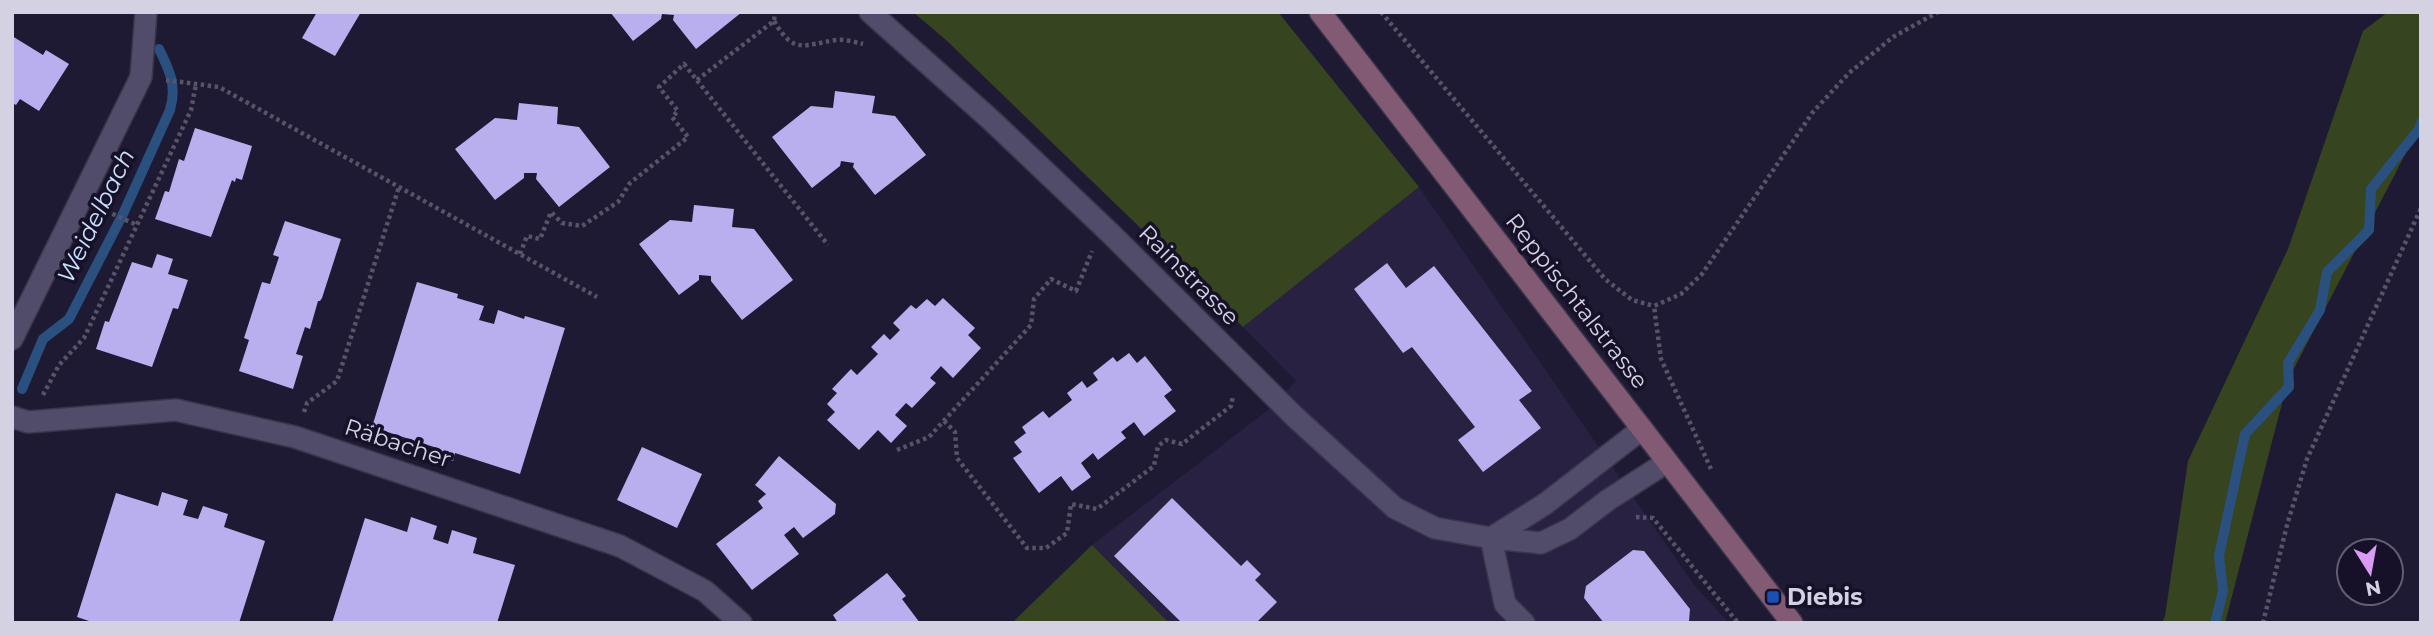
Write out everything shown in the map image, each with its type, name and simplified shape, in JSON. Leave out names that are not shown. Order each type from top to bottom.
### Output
[{"type":"main road","name":"Reppischtalstrasse","points":[[1320,12],[1792,623]]},
{"type":"street","points":[[12,338],[141,76],[146,12]]},
{"type":"street","name":"Rainstrasse","points":[[870,12],[991,120],[1110,233],[1295,417],[1395,508],[1434,528],[1541,543],[1570,529],[1608,500],[1667,462]]},
{"type":"street","name":"Räbacher","points":[[20,420],[176,410],[295,437],[620,546],[705,591],[741,623]]},
{"type":"street","points":[[1524,623],[1505,604],[1491,538],[1545,504],[1642,429]]},
{"type":"path","points":[[775,12],[774,21],[784,37],[796,44],[811,46],[842,40],[864,44]]},
{"type":"path","points":[[1381,12],[1605,279],[1632,300],[1654,306],[1681,294],[1702,274],[1813,113],[1849,73],[1893,37],[1938,12]]},
{"type":"path","points":[[696,80],[774,21]]},
{"type":"path","points":[[520,254],[527,236],[540,239],[551,212],[562,222],[582,226],[618,202],[630,183],[688,137],[672,117],[678,111],[659,87],[684,64],[828,245]]},
{"type":"path","points":[[183,82],[219,87],[597,297]]},
{"type":"path","points":[[20,420],[59,365],[84,338],[191,110],[196,84]]},
{"type":"path","points":[[295,437],[307,403],[337,381],[399,187]]},
{"type":"path","points":[[2263,623],[2287,525],[2308,459],[2421,208]]},
{"type":"path","points":[[110,213],[137,225]]},
{"type":"path","points":[[897,450],[929,437],[1031,326],[1034,299],[1051,279],[1076,290],[1092,251],[1110,233]]},
{"type":"path","points":[[1654,306],[1661,359],[1714,476]]},
{"type":"path","points":[[944,421],[955,432],[957,458],[1027,548],[1046,548],[1067,533],[1071,504],[1097,509],[1154,466],[1158,446],[1166,440],[1182,444],[1231,406],[1234,392]]},
{"type":"path","points":[[1630,516],[1653,518],[1738,623]]},
{"type":"shaded area","points":[[1419,187],[1694,585],[1729,623],[1169,623],[1092,545],[1272,407],[1296,381],[1243,327]]},
{"type":"green space","points":[[913,12],[1278,12],[1419,187],[1243,327],[946,40]]},
{"type":"green space","points":[[2388,12],[2421,12],[2421,124],[2288,380],[2225,623],[2162,623],[2188,461],[2288,249],[2363,31]]},
{"type":"green space","points":[[1092,545],[1169,623],[1012,623]]},
{"type":"building","points":[[317,12],[361,12],[335,56],[302,38]]},
{"type":"building","points":[[610,12],[742,12],[696,49],[673,20],[674,15],[662,14],[661,19],[633,41]]},
{"type":"building","points":[[12,36],[43,55],[46,50],[69,64],[39,111],[20,99],[16,105],[12,103]]},
{"type":"building","points":[[835,91],[875,96],[872,113],[895,116],[926,155],[875,195],[853,167],[854,163],[841,161],[840,166],[812,188],[772,137],[811,106],[833,108]]},
{"type":"building","points":[[519,103],[558,107],[557,124],[579,127],[610,167],[559,207],[536,179],[537,173],[524,173],[524,178],[495,200],[455,149],[495,118],[517,120]]},
{"type":"building","points":[[195,128],[252,146],[242,180],[232,180],[211,237],[155,219],[165,191],[169,192],[179,159],[184,161]]},
{"type":"building","points":[[694,205],[734,209],[732,227],[754,229],[793,280],[742,320],[711,281],[711,276],[699,275],[699,280],[679,295],[639,244],[670,220],[692,222]]},
{"type":"building","points":[[285,221],[341,239],[310,329],[305,327],[296,354],[303,356],[293,389],[239,371],[249,340],[244,338],[262,282],[270,284],[279,257],[273,255]]},
{"type":"building","points":[[157,254],[173,259],[168,274],[188,280],[178,309],[173,308],[152,367],[96,349],[105,321],[109,322],[132,262],[152,268]]},
{"type":"building","points":[[1387,263],[1406,288],[1434,266],[1532,391],[1519,400],[1541,428],[1483,472],[1458,440],[1475,427],[1412,347],[1403,353],[1354,289]]},
{"type":"building","points":[[417,282],[458,294],[457,298],[484,306],[479,320],[494,324],[498,310],[565,328],[520,474],[455,453],[453,461],[434,455],[437,448],[372,427]]},
{"type":"building","points":[[943,298],[975,328],[968,335],[981,348],[953,378],[941,366],[930,378],[936,383],[912,408],[906,403],[895,415],[907,426],[891,443],[878,430],[859,450],[827,420],[835,412],[827,404],[837,393],[832,389],[851,369],[857,375],[878,354],[871,347],[884,334],[890,340],[900,330],[893,323],[911,305],[916,309],[927,299],[935,306]]},
{"type":"building","points":[[1129,353],[1137,363],[1145,356],[1172,390],[1164,396],[1176,411],[1144,436],[1134,422],[1121,432],[1126,438],[1098,460],[1093,453],[1081,463],[1091,477],[1072,491],[1061,476],[1039,493],[1013,458],[1022,452],[1014,442],[1026,433],[1022,427],[1043,411],[1049,418],[1072,400],[1067,393],[1082,381],[1087,388],[1098,380],[1093,373],[1113,357],[1117,362]]},
{"type":"building","points":[[642,447],[702,474],[677,528],[617,500]]},
{"type":"building","points":[[779,456],[836,504],[835,514],[803,538],[794,527],[784,535],[799,554],[752,590],[716,544],[763,508],[758,501],[766,494],[755,485]]},
{"type":"building","points":[[162,492],[188,500],[183,515],[198,519],[203,506],[228,514],[224,527],[265,541],[239,623],[95,623],[77,617],[116,493],[158,506]]},
{"type":"building","points":[[1172,498],[1241,566],[1247,560],[1261,574],[1255,580],[1277,602],[1256,623],[1182,623],[1114,556]]},
{"type":"building","points":[[411,517],[437,526],[433,539],[448,544],[452,530],[477,538],[473,553],[515,565],[497,623],[332,623],[365,518],[407,532]]},
{"type":"building","points":[[1633,550],[1644,551],[1690,609],[1689,621],[1604,623],[1584,598],[1586,586]]},
{"type":"building","points":[[887,573],[906,596],[902,599],[920,623],[838,623],[833,615]]},
{"type":"waterway","name":"Weidelbach","points":[[22,389],[43,339],[69,319],[123,214],[170,110],[173,93],[171,79],[159,49]]},
{"type":"waterway","points":[[2215,623],[2223,591],[2219,556],[2245,434],[2289,387],[2288,363],[2320,310],[2327,272],[2369,230],[2371,189],[2421,123]]},
{"type":"place","name":"Diebis","points":[[1773,597]]}]
